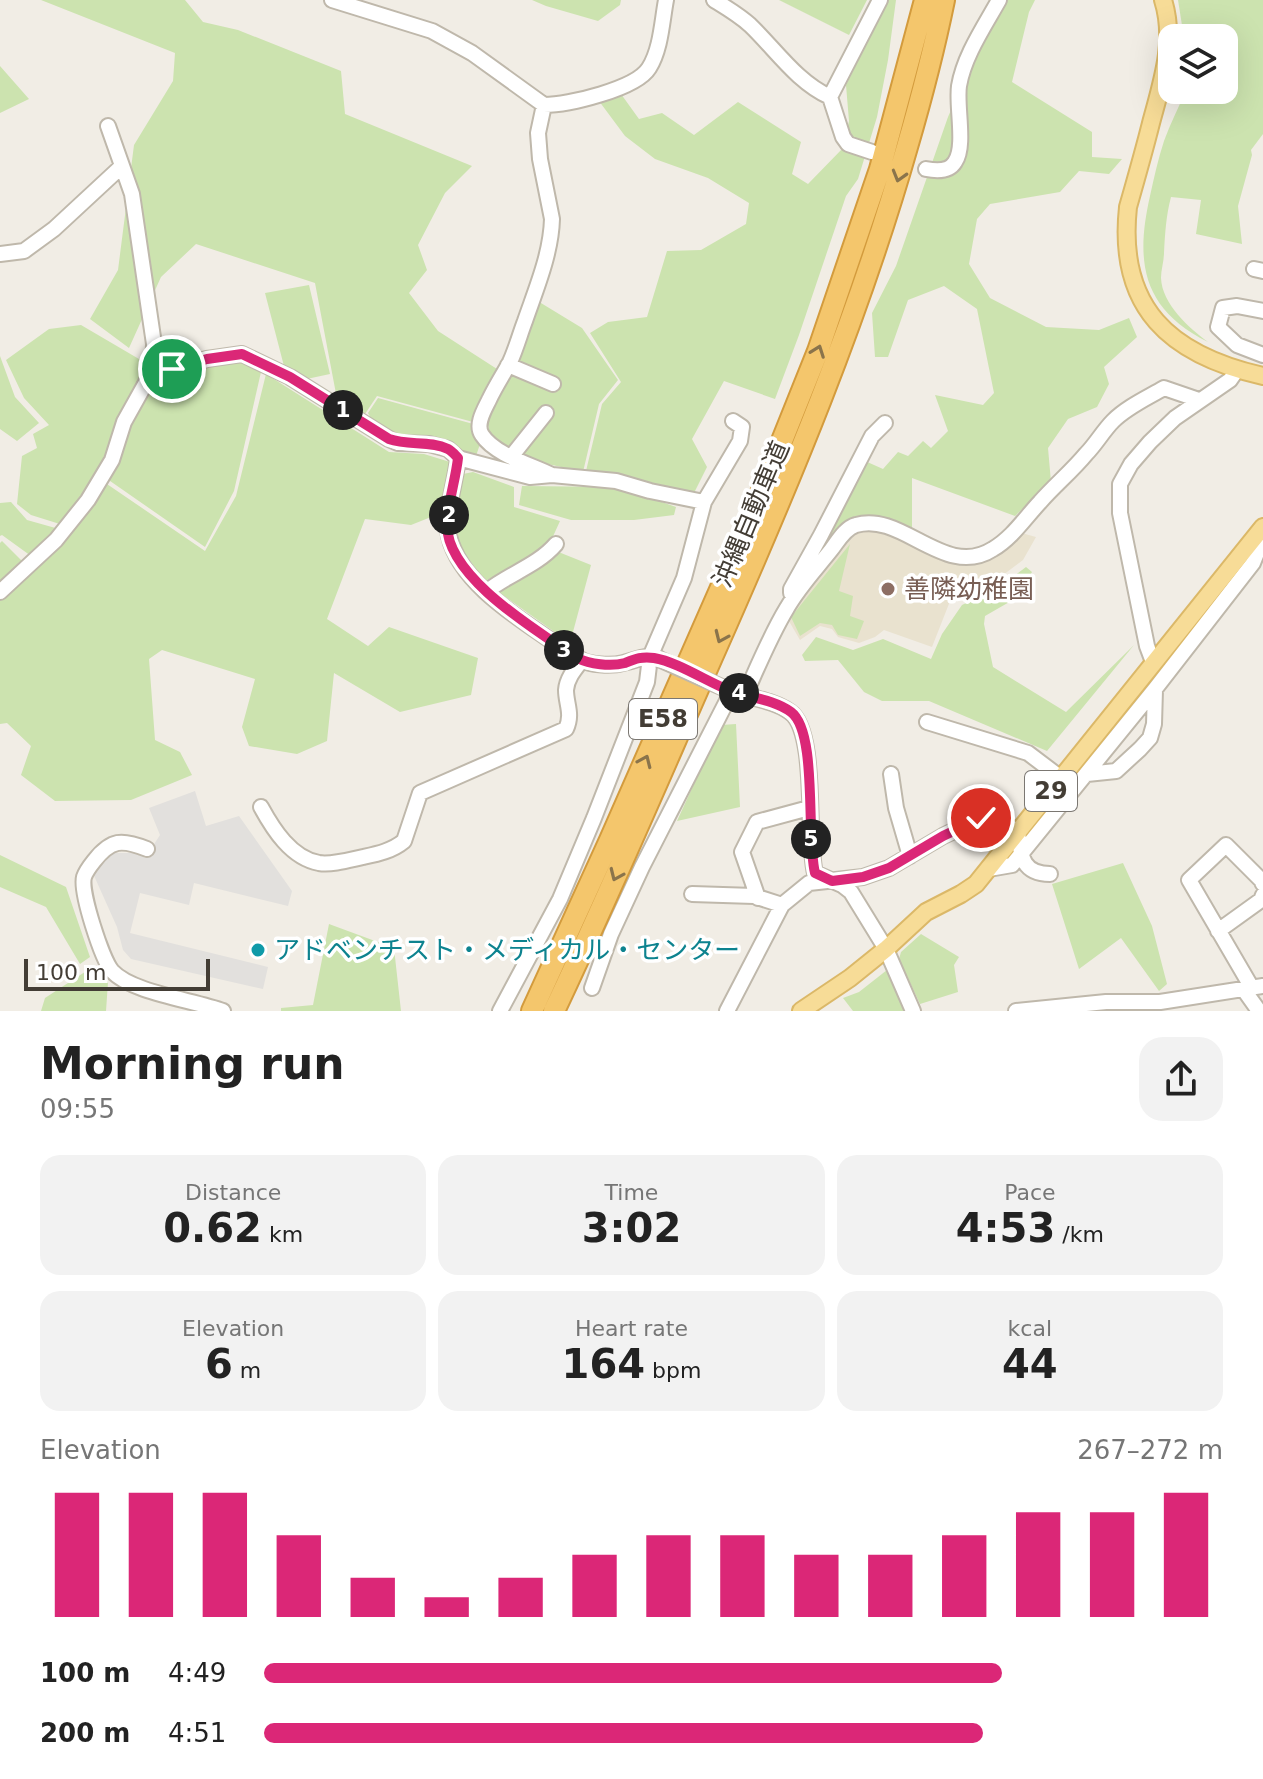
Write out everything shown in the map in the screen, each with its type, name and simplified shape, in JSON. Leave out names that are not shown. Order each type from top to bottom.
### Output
[{"type":"highway","points":[[904,83],[912,0]]},
{"type":"highway","name":"沖縄自動車道","points":[[532,1011],[695,647],[818,351],[880,169],[925,0]]},
{"type":"highway","name":"沖縄自動車道","points":[[554,1011],[753,564],[817,410],[893,196],[944,0]]},
{"type":"highway","points":[[920,101],[957,0]]},
{"type":"main road","points":[[1163,0],[1169,37],[1167,54],[1128,207],[1129,267],[1135,287],[1148,311],[1173,339],[1213,362],[1263,376]]},
{"type":"main road","name":"29","points":[[801,1011],[850,978],[926,912],[976,884],[1262,529]]},
{"type":"street","points":[[332,0],[432,31],[472,53],[544,105],[577,101],[630,83],[648,71],[666,0]]},
{"type":"street","points":[[714,0],[751,27],[810,86],[830,97],[848,144],[872,152]]},
{"type":"street","points":[[830,97],[880,0]]},
{"type":"street","points":[[926,169],[938,171],[949,168],[956,161],[959,143],[958,89],[964,67],[999,0]]},
{"type":"street","points":[[544,105],[538,133],[552,228],[541,274],[508,365],[484,409],[480,431],[485,439],[511,457],[552,475]]},
{"type":"street","points":[[0,592],[56,540],[88,500],[112,460],[124,422],[153,370],[154,344],[132,194],[108,126]]},
{"type":"street","points":[[0,254],[24,251],[54,229],[122,166]]},
{"type":"street","points":[[1263,311],[1237,306],[1223,308],[1218,327],[1237,345],[1263,355]]},
{"type":"street","points":[[144,386],[172,369],[207,359],[242,354],[290,377],[398,443],[429,444],[448,449],[458,458],[530,477],[552,475],[616,481],[704,502]]},
{"type":"street","points":[[508,365],[553,384]]},
{"type":"street","points":[[1153,662],[1120,513],[1120,484],[1123,475],[1150,442],[1175,418],[1230,380],[1237,370]]},
{"type":"street","points":[[592,988],[611,934],[636,881],[734,692],[791,602],[853,525],[870,523],[881,526],[941,553],[959,557],[975,557],[989,552],[1003,543],[1086,455],[1114,420],[1137,403],[1164,388],[1199,400]]},
{"type":"street","points":[[511,457],[546,413]]},
{"type":"street","points":[[500,1011],[560,899],[594,818],[684,578],[704,502],[740,441],[742,427],[733,421]]},
{"type":"street","points":[[791,602],[791,589],[872,436],[885,423]]},
{"type":"street","points":[[458,458],[447,525],[453,549],[486,592],[529,625],[587,663],[622,664],[639,657],[654,658],[734,692],[782,707],[796,717],[804,738],[808,768],[811,858],[815,873],[851,892],[886,949],[913,1011]]},
{"type":"street","points":[[989,869],[1012,865],[1087,774],[1253,563],[1262,529]]},
{"type":"street","points":[[486,592],[556,544]]},
{"type":"street","points":[[261,807],[280,836],[293,849],[318,863],[370,855],[398,846],[404,841],[420,793],[566,729],[570,713],[566,689],[569,678],[582,660]]},
{"type":"street","points":[[1087,774],[1116,771],[1150,738],[1154,724],[1155,689]]},
{"type":"street","points":[[927,722],[1028,753],[1061,778]]},
{"type":"street","points":[[891,774],[896,808],[910,856]]},
{"type":"street","points":[[758,898],[742,852],[757,822],[809,808]]},
{"type":"street","points":[[727,1011],[782,905],[809,883],[863,877],[889,868],[981,818],[1003,821],[1018,833],[1021,855],[1027,867],[1038,874],[1050,874]]},
{"type":"street","points":[[147,849],[127,842],[111,845],[87,870],[84,878],[86,899],[104,957],[113,972],[126,981],[223,1011]]},
{"type":"street","points":[[1259,1011],[1253,988],[1189,880],[1226,845],[1263,884]]},
{"type":"street","points":[[692,894],[758,898],[782,905]]},
{"type":"street","points":[[1218,931],[1261,900],[1263,895]]},
{"type":"street","points":[[1016,1011],[1106,1002],[1160,1002],[1253,988]]},
{"type":"shaded area","name":"善隣幼稚園","points":[[858,532],[893,533],[956,562],[1018,532],[1036,537],[1023,560],[1003,575],[978,587],[954,591],[932,647],[884,630],[859,643],[838,637],[832,629],[820,626],[800,640],[786,616]]},
{"type":"shaded area","points":[[195,791],[206,826],[239,816],[292,891],[288,906],[194,883],[189,905],[140,893],[130,933],[268,967],[263,989],[131,959],[123,950],[117,927],[91,869],[112,853],[135,853],[145,858],[160,835],[149,808]]},
{"type":"green space","points":[[41,0],[185,0],[203,22],[238,30],[341,71],[345,114],[472,166],[445,193],[418,245],[427,270],[409,293],[438,331],[497,369],[487,385],[473,422],[377,396],[365,414],[337,399],[315,283],[196,244],[161,277],[129,348],[90,319],[118,270],[134,145],[173,81],[175,53]]},
{"type":"green space","points":[[532,0],[621,0],[620,5],[598,21]]},
{"type":"green space","points":[[779,0],[867,0],[849,35]]},
{"type":"green space","points":[[887,0],[896,0],[877,117],[858,179],[846,196],[775,399],[724,381],[692,439],[707,467],[694,493],[586,471],[602,404],[621,382],[590,333],[608,322],[647,317],[667,251],[701,250],[746,224],[749,203],[708,178],[655,159],[625,136],[599,101],[621,94],[639,119],[662,113],[694,135],[738,102],[801,142],[792,174],[808,184],[843,148],[849,121],[846,85]]},
{"type":"green space","points":[[1006,0],[1035,0],[1029,12],[1012,82],[1092,132],[1092,157],[1122,159],[1109,174],[1079,171],[1060,192],[990,204],[977,219],[969,264],[990,298],[1046,327],[1099,330],[1129,318],[1137,337],[1104,367],[1109,384],[1097,407],[1068,419],[1048,448],[1051,482],[1015,516],[912,478],[912,529],[868,518],[820,554],[819,547],[865,461],[883,469],[898,452],[908,456],[923,441],[931,448],[948,431],[935,395],[983,405],[994,393],[977,309],[944,286],[908,300],[888,357],[875,357],[872,313],[896,266],[948,117],[967,73]]},
{"type":"green space","points":[[1178,0],[1263,0],[1263,134],[1251,150],[1238,206],[1242,244],[1196,234],[1201,200],[1171,197],[1168,211],[1161,275],[1163,288],[1171,306],[1208,342],[1169,315],[1157,299],[1144,262],[1145,220],[1156,168],[1180,104],[1238,104],[1238,24],[1182,24]]},
{"type":"green space","points":[[0,66],[29,99],[0,113]]},
{"type":"green space","points":[[309,285],[330,374],[302,380],[285,370],[265,293]]},
{"type":"green space","points":[[536,300],[582,328],[618,380],[599,404],[583,472],[526,459],[500,444],[490,434],[487,421],[514,364]]},
{"type":"green space","points":[[81,325],[168,376],[206,363],[243,361],[261,372],[234,491],[205,547],[100,474],[63,525],[31,515],[17,504],[22,456],[37,448],[33,434],[49,425],[24,398],[6,360],[49,329]]},
{"type":"green space","points":[[0,356],[15,397],[39,423],[17,441],[0,429]]},
{"type":"green space","points":[[266,374],[389,452],[424,454],[450,462],[441,513],[411,525],[365,519],[327,619],[368,646],[389,627],[478,658],[471,695],[400,712],[334,673],[327,741],[297,754],[249,746],[242,727],[255,679],[162,650],[149,659],[155,740],[180,752],[192,775],[131,800],[55,801],[21,775],[31,746],[7,723],[0,724],[0,600],[67,538],[104,482],[205,551],[236,496]]},
{"type":"green space","points":[[378,398],[477,425],[481,441],[476,456],[376,428],[368,413]]},
{"type":"green space","points":[[473,472],[514,487],[514,507],[560,521],[550,543],[528,559],[485,581],[460,547],[454,520],[463,474]]},
{"type":"green space","points":[[522,486],[619,487],[676,507],[674,515],[634,520],[571,520],[519,505]]},
{"type":"green space","points":[[11,502],[27,520],[59,529],[31,556],[0,536],[0,503]]},
{"type":"green space","points":[[2,541],[25,564],[0,587],[0,543]]},
{"type":"green space","points":[[850,544],[839,591],[853,596],[850,616],[864,621],[857,639],[838,635],[832,625],[820,623],[800,636],[791,617]]},
{"type":"green space","points":[[556,551],[591,565],[570,643],[500,593],[500,585]]},
{"type":"green space","points":[[1026,567],[1032,572],[1018,597],[985,616],[993,667],[1066,712],[1134,645],[1047,751],[929,701],[882,701],[864,692],[838,660],[805,661],[802,655],[816,637],[853,650],[883,639],[931,659],[942,634],[962,605],[1001,586]]},
{"type":"green space","points":[[736,724],[740,807],[677,821],[721,725]]},
{"type":"green space","points":[[0,855],[66,887],[90,957],[80,964],[46,907],[0,887]]},
{"type":"green space","points":[[1123,863],[1152,926],[1167,984],[1159,991],[1121,938],[1079,969],[1052,884]]},
{"type":"green space","points":[[329,924],[394,948],[401,1011],[281,1011],[281,1008],[313,1005]]},
{"type":"green space","points":[[921,934],[959,957],[954,965],[958,992],[920,1004],[899,959],[901,952]]},
{"type":"green space","points":[[94,966],[108,982],[106,1011],[41,1011],[45,998]]},
{"type":"green space","points":[[887,970],[905,1011],[853,1011],[843,998],[859,992]]},
{"type":"place","name":"善隣幼稚園","points":[[888,589]]},
{"type":"place","name":"アドベンチスト・メディカル・センター","points":[[258,950]]},
{"type":"route","points":[[172,369],[207,359],[242,354],[290,377],[389,439],[398,443],[429,444],[448,449],[458,458],[447,525],[449,538],[470,575],[506,609],[587,663],[622,664],[639,657],[659,659],[790,712],[802,727],[804,738],[811,858],[815,873],[832,881],[863,877],[889,868],[981,818]]}]
